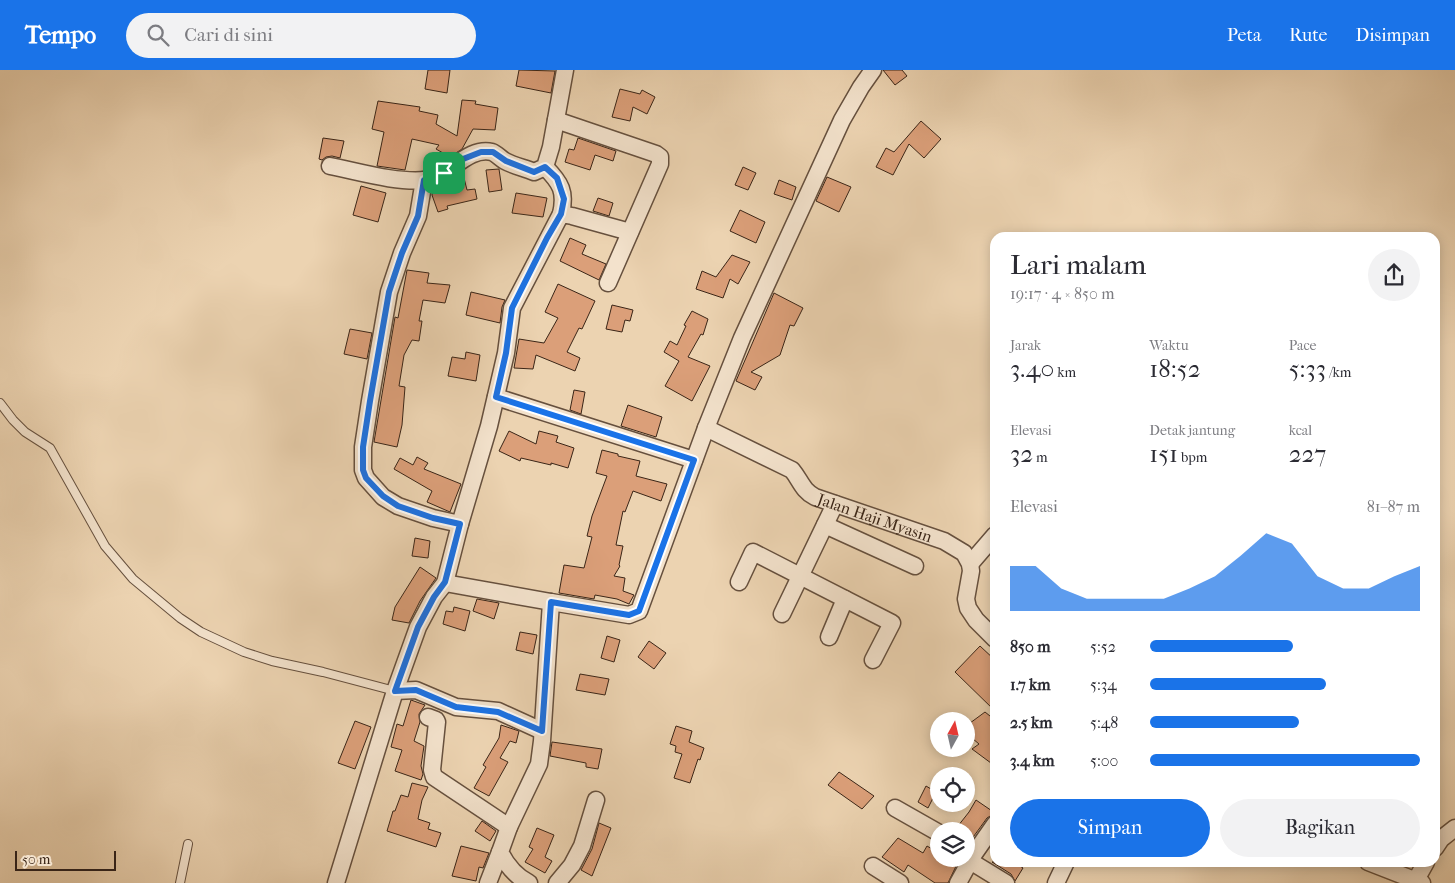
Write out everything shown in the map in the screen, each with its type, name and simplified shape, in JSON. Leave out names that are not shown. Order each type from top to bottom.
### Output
[{"type":"street","points":[[336,883],[395,691],[418,627],[434,597],[445,582],[460,524],[490,426],[506,353],[512,308],[561,214],[560,192],[545,167],[551,146],[565,70]]},
{"type":"street","points":[[445,582],[629,615],[639,611],[706,428],[742,338],[842,120],[860,87],[873,70]]},
{"type":"street","points":[[556,120],[660,157],[660,164],[608,283]]},
{"type":"street","points":[[330,166],[402,179],[424,180],[444,173],[463,159],[481,152],[493,152],[506,161],[534,172],[545,167]]},
{"type":"street","points":[[424,180],[418,216],[402,253],[389,292],[363,447],[363,470],[366,478],[383,496],[398,506],[433,518],[460,524]]},
{"type":"street","points":[[561,214],[630,232]]},
{"type":"street","points":[[496,397],[694,460]]},
{"type":"street","name":"Jalan Haji Myasin","points":[[706,428],[792,470],[798,476],[805,492],[944,541],[964,552],[970,564]]},
{"type":"street","points":[[782,614],[835,504]]},
{"type":"street","points":[[825,525],[915,566]]},
{"type":"street","points":[[990,541],[970,564],[971,571],[966,599],[968,608],[976,620],[990,634]]},
{"type":"street","points":[[739,582],[753,552],[892,623],[873,660]]},
{"type":"street","points":[[829,637],[845,599]]},
{"type":"street","points":[[488,883],[509,827],[539,764],[551,602]]},
{"type":"street","points":[[395,691],[416,690],[456,707],[498,712],[542,731]]},
{"type":"street","points":[[428,717],[437,722],[432,770],[434,777],[509,827]]},
{"type":"street","points":[[557,883],[572,865],[582,846],[596,800]]},
{"type":"street","points":[[895,808],[930,828]]},
{"type":"street","points":[[1440,840],[1455,828]]},
{"type":"street","points":[[975,849],[990,830]]},
{"type":"street","points":[[500,852],[506,865],[521,879],[529,883]]},
{"type":"street","points":[[975,859],[1006,883]]},
{"type":"street","points":[[873,866],[900,883]]},
{"type":"street","points":[[958,883],[965,867]]},
{"type":"street","points":[[1056,883],[1064,867]]},
{"type":"street","points":[[1381,867],[1419,881],[1424,867]]},
{"type":"lane","points":[[0,404],[26,432],[50,448],[105,546],[133,579],[180,618],[201,632],[244,652],[272,661],[395,691]]},
{"type":"lane","points":[[180,883],[188,844]]},
{"type":"building","points":[[428,70],[450,70],[447,93],[425,89]]},
{"type":"building","points":[[519,70],[555,71],[551,93],[516,86]]},
{"type":"building","points":[[883,70],[902,70],[907,76],[895,85]]},
{"type":"building","points":[[620,89],[640,94],[642,90],[655,97],[647,114],[633,107],[630,121],[612,117]]},
{"type":"building","points":[[462,100],[476,101],[475,104],[498,108],[495,130],[473,129],[462,149],[450,157],[436,149],[439,145],[412,139],[405,170],[377,166],[384,132],[372,129],[378,101],[420,107],[419,111],[438,115],[436,124],[457,136]]},
{"type":"building","points":[[921,121],[941,139],[924,158],[909,144],[893,175],[876,167],[886,148],[894,152]]},
{"type":"building","points":[[323,138],[344,141],[340,158],[332,156],[322,160],[319,159]]},
{"type":"building","points":[[578,138],[616,151],[613,161],[595,155],[590,170],[565,162],[569,149],[574,150]]},
{"type":"building","points":[[743,167],[756,173],[748,190],[735,185]]},
{"type":"building","points":[[499,169],[502,190],[489,192],[486,170]]},
{"type":"building","points":[[463,174],[467,190],[475,189],[477,199],[447,206],[448,209],[438,212],[432,195],[433,189]]},
{"type":"building","points":[[827,177],[851,187],[839,212],[816,201]]},
{"type":"building","points":[[779,180],[796,187],[792,200],[774,194]]},
{"type":"building","points":[[361,186],[386,193],[378,222],[353,215]]},
{"type":"building","points":[[516,193],[547,198],[543,217],[512,213]]},
{"type":"building","points":[[598,198],[613,203],[609,216],[593,211]]},
{"type":"building","points":[[740,210],[765,222],[756,243],[730,231]]},
{"type":"building","points":[[570,238],[586,245],[582,254],[606,264],[599,280],[560,261]]},
{"type":"building","points":[[732,255],[750,262],[738,284],[730,279],[723,298],[696,289],[702,271],[716,277]]},
{"type":"building","points":[[407,270],[429,273],[427,283],[450,285],[445,303],[423,300],[419,321],[422,321],[419,341],[412,340],[404,355],[399,386],[405,387],[402,425],[397,447],[374,442],[395,317],[398,318]]},
{"type":"building","points":[[558,284],[595,301],[582,329],[579,328],[567,352],[580,358],[575,371],[536,355],[533,369],[514,368],[519,339],[544,343],[558,318],[545,312]]},
{"type":"building","points":[[471,292],[505,300],[500,323],[466,315]]},
{"type":"building","points":[[774,293],[803,308],[794,326],[790,325],[780,355],[751,372],[762,377],[755,390],[736,381]]},
{"type":"building","points":[[612,305],[633,310],[630,321],[625,320],[622,332],[606,329]]},
{"type":"building","points":[[692,311],[708,319],[703,335],[701,334],[688,357],[710,366],[692,401],[665,386],[679,361],[664,352],[670,341],[677,345],[686,326],[684,325]]},
{"type":"building","points":[[350,329],[372,333],[367,359],[344,354]]},
{"type":"building","points":[[466,352],[480,355],[476,381],[448,376],[452,357],[465,359]]},
{"type":"building","points":[[574,390],[585,392],[581,414],[570,410]]},
{"type":"building","points":[[628,405],[662,417],[656,437],[621,426]]},
{"type":"building","points":[[509,431],[536,444],[539,431],[558,436],[556,442],[574,448],[568,468],[521,458],[520,461],[499,451]]},
{"type":"building","points":[[602,450],[640,461],[636,476],[667,484],[661,501],[633,491],[625,512],[623,511],[616,545],[623,546],[620,566],[614,576],[625,578],[623,591],[634,595],[629,604],[617,599],[595,595],[594,599],[559,593],[564,565],[584,568],[592,537],[587,536],[592,516],[607,476],[596,473]]},
{"type":"building","points":[[417,457],[428,463],[424,469],[461,484],[450,512],[427,502],[432,491],[394,469],[400,458],[413,465]]},
{"type":"building","points":[[415,538],[430,541],[428,558],[412,556]]},
{"type":"building","points":[[420,567],[436,578],[420,601],[409,623],[392,620],[395,607]]},
{"type":"building","points":[[477,599],[499,603],[494,619],[473,611]]},
{"type":"building","points":[[454,607],[470,611],[465,631],[443,624],[446,611],[453,612]]},
{"type":"building","points":[[520,632],[537,635],[533,654],[516,650]]},
{"type":"building","points":[[607,636],[620,640],[614,662],[601,658]]},
{"type":"building","points":[[649,641],[666,653],[654,669],[638,657]]},
{"type":"building","points":[[980,646],[990,655],[990,706],[955,672]]},
{"type":"building","points":[[580,674],[609,679],[605,695],[576,690]]},
{"type":"building","points":[[411,700],[425,705],[419,714],[420,722],[414,741],[424,746],[421,780],[395,771],[402,750],[391,747],[397,724],[403,726]]},
{"type":"building","points":[[985,712],[990,716],[990,762],[975,751],[975,747],[979,744],[975,741],[975,719]]},
{"type":"building","points":[[355,721],[371,727],[355,769],[338,763]]},
{"type":"building","points":[[501,725],[519,731],[516,743],[510,741],[500,758],[508,762],[489,796],[474,788],[486,767],[483,765],[499,738]]},
{"type":"building","points":[[676,726],[692,731],[689,742],[704,748],[690,783],[674,778],[682,754],[675,752],[676,746],[670,744]]},
{"type":"building","points":[[552,742],[602,749],[598,769],[586,767],[586,763],[550,756]]},
{"type":"building","points":[[839,772],[874,796],[862,809],[828,785]]},
{"type":"building","points":[[412,783],[428,787],[422,800],[418,819],[430,823],[428,829],[441,833],[436,847],[387,831],[393,811],[395,811],[401,795],[408,797]]},
{"type":"building","points":[[926,786],[930,788],[930,804],[928,808],[918,802]]},
{"type":"building","points":[[976,800],[990,810],[990,816],[975,834],[975,822],[961,822],[969,812],[975,812]]},
{"type":"building","points":[[482,821],[496,831],[490,841],[475,831]]},
{"type":"building","points":[[599,823],[611,828],[592,876],[581,870],[592,849]]},
{"type":"building","points":[[537,828],[554,835],[545,857],[552,861],[545,873],[525,862],[533,849],[529,847]]},
{"type":"building","points":[[898,838],[923,853],[927,846],[930,848],[930,867],[956,867],[948,883],[935,883],[908,865],[904,872],[882,857]]},
{"type":"building","points":[[461,846],[489,853],[483,868],[479,867],[476,881],[452,876]]},
{"type":"building","points":[[1000,867],[1023,868],[1015,881],[1011,874]]},
{"type":"route","points":[[481,152],[493,152],[506,161],[534,172],[545,167],[557,178],[564,199],[561,214],[512,308],[506,353],[496,397],[694,460],[639,611],[629,615],[551,602],[542,731],[498,712],[456,707],[416,690],[395,691],[418,627],[434,597],[445,582],[460,524],[413,512],[398,506],[383,496],[366,478],[362,464],[363,447],[389,292],[402,253],[418,216],[424,180],[444,173],[463,159],[481,152]]}]
